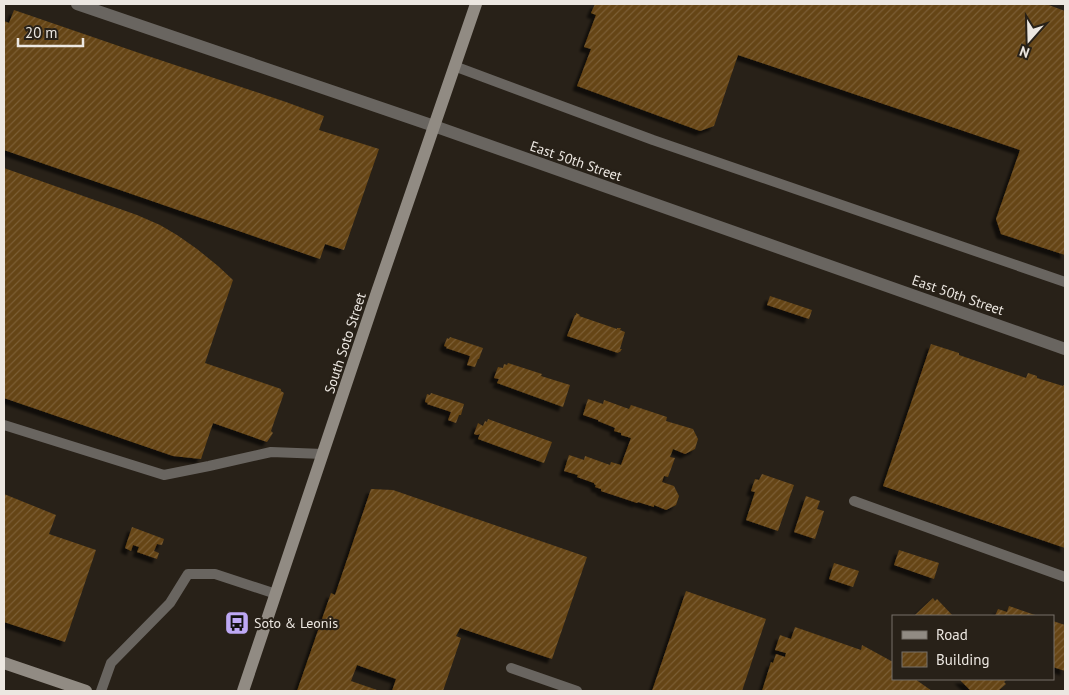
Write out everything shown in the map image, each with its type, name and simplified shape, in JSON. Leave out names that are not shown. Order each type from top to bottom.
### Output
[{"type":"main road","name":"South Soto Street","points":[[243,691],[476,4]]},
{"type":"main road","points":[[4,663],[86,691]]},
{"type":"street","name":"East 50th Street","points":[[77,4],[434,126],[1065,349]]},
{"type":"lane","points":[[454,66],[654,140],[1065,282]]},
{"type":"lane","points":[[4,425],[164,475],[271,452],[323,454]]},
{"type":"lane","points":[[854,501],[1065,577]]},
{"type":"lane","points":[[101,691],[110,663],[170,603],[188,574],[214,574],[276,594]]},
{"type":"lane","points":[[511,668],[577,691]]},
{"type":"building","points":[[595,4],[1046,4],[1065,11],[1065,255],[1001,234],[996,219],[1020,150],[738,55],[714,126],[700,131],[577,86],[591,49],[584,47],[596,15],[591,13]]},
{"type":"building","points":[[14,10],[324,116],[319,130],[379,149],[344,250],[325,244],[320,259],[4,150],[4,21],[9,23]]},
{"type":"building","points":[[4,168],[160,225],[197,249],[233,280],[205,363],[281,389],[284,393],[271,431],[273,433],[267,442],[213,423],[201,459],[173,456],[4,398]]},
{"type":"building","points":[[770,296],[812,310],[809,319],[767,305]]},
{"type":"building","points":[[576,313],[579,316],[617,329],[621,328],[620,330],[625,332],[620,352],[618,353],[567,336]]},
{"type":"building","points":[[450,337],[483,348],[475,367],[467,365],[470,356],[444,346],[447,338],[449,339]]},
{"type":"building","points":[[931,344],[1026,378],[1028,373],[1037,376],[1037,378],[1065,386],[1065,548],[883,486]]},
{"type":"building","points":[[508,363],[570,385],[563,407],[497,383],[499,379],[494,378],[498,367],[503,368],[504,364],[507,365]]},
{"type":"building","points":[[431,393],[464,404],[461,415],[459,415],[456,423],[448,420],[451,412],[425,402],[427,394],[430,395]]},
{"type":"building","points":[[588,399],[603,404],[604,400],[629,409],[631,405],[667,417],[666,421],[693,429],[698,439],[695,449],[685,454],[673,449],[670,457],[675,458],[668,477],[664,476],[662,482],[674,486],[679,496],[676,505],[666,510],[654,505],[654,507],[637,503],[601,491],[601,489],[595,487],[594,483],[564,471],[569,455],[584,460],[585,456],[610,465],[611,462],[621,465],[631,438],[614,431],[615,428],[613,427],[583,415]]},
{"type":"building","points":[[488,419],[552,442],[544,463],[478,439],[480,434],[474,434],[478,423],[483,426]]},
{"type":"building","points":[[762,474],[794,485],[778,531],[746,520],[755,492],[751,491],[755,479],[759,480]]},
{"type":"building","points":[[371,489],[393,490],[587,557],[552,659],[460,628],[456,636],[461,638],[443,691],[392,691],[396,679],[357,665],[351,681],[380,691],[297,691],[331,593],[335,595]]},
{"type":"building","points":[[4,494],[56,515],[49,534],[96,550],[65,642],[4,622]]},
{"type":"building","points":[[806,496],[820,501],[817,509],[824,511],[815,539],[794,532]]},
{"type":"building","points":[[132,527],[164,539],[162,545],[157,544],[154,551],[159,553],[157,559],[137,552],[139,547],[133,545],[131,551],[125,548]]},
{"type":"building","points":[[899,550],[939,563],[934,579],[894,565]]},
{"type":"building","points":[[834,563],[859,571],[853,587],[829,579]]},
{"type":"building","points":[[686,591],[766,619],[742,691],[652,691]]},
{"type":"building","points":[[933,598],[935,601],[937,599],[952,615],[915,615]]},
{"type":"building","points":[[1009,606],[1035,615],[995,615],[998,609],[1007,612]]},
{"type":"building","points":[[1054,621],[1065,625],[1065,671],[1054,667]]},
{"type":"building","points":[[795,627],[861,650],[862,645],[892,661],[892,680],[916,680],[932,691],[762,691],[771,662],[773,663],[776,654],[785,657],[786,653],[775,650],[780,635],[791,639]]},
{"type":"building","points":[[960,680],[1006,680],[1004,682],[1006,684],[998,691],[971,691]]},
{"type":"place","name":"Soto & Leonis","points":[[237,623]]}]
